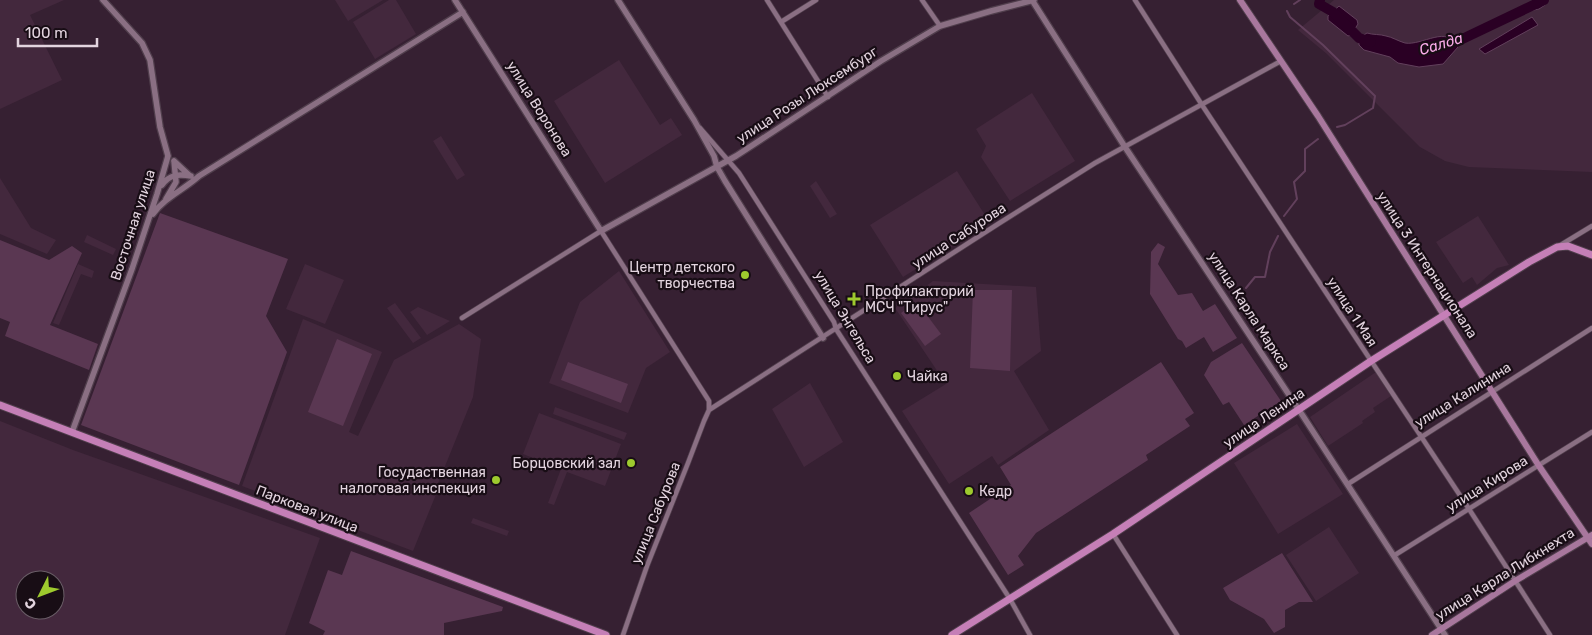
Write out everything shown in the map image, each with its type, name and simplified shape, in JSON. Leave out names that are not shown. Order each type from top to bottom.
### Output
[{"type":"main road","name":"улица 3 Интернационала","points":[[1240,0],[1318,116],[1539,466],[1590,536],[1592,544]]},
{"type":"main road","points":[[1556,247],[1568,246],[1592,255]]},
{"type":"main road","name":"улица Ленина","points":[[952,635],[1112,534],[1371,361],[1556,247]]},
{"type":"main road","name":"Парковая улица","points":[[0,405],[606,635]]},
{"type":"main road","name":"улица Карла Либкнехта","points":[[1432,635],[1443,632],[1514,581],[1590,536]]},
{"type":"street","name":"Восточная улица","points":[[72,432],[149,220],[168,156],[160,127],[150,60],[142,42],[103,0]]},
{"type":"street","name":"улица Воронова","points":[[455,0],[601,231]]},
{"type":"street","name":"улица Энгельса","points":[[618,0],[694,120],[714,156],[717,167],[823,338]]},
{"type":"street","points":[[767,0],[828,97]]},
{"type":"street","points":[[781,22],[816,0]]},
{"type":"street","points":[[922,0],[940,26]]},
{"type":"street","name":"улица Розы Люксембург","points":[[601,231],[729,160],[940,26],[991,10],[1033,0]]},
{"type":"street","name":"улица Карла Маркса","points":[[1033,0],[1125,146],[1395,555],[1443,632]]},
{"type":"street","name":"улица 1 Мая","points":[[1135,0],[1550,635]]},
{"type":"street","points":[[162,205],[198,176],[463,12]]},
{"type":"street","name":"улица Сабурова","points":[[623,635],[647,566],[709,410],[998,224],[1125,146],[1281,61]]},
{"type":"street","name":"улица Энгельса","points":[[694,120],[729,160],[803,271],[834,322],[836,329],[1010,599],[1030,635]]},
{"type":"street","points":[[168,156],[191,176]]},
{"type":"street","points":[[149,220],[174,187],[176,175],[174,161]]},
{"type":"street","points":[[164,173],[168,184],[174,187],[189,185]]},
{"type":"street","points":[[158,194],[166,180],[176,175],[198,176]]},
{"type":"street","name":"улица Ленина","points":[[1556,247],[1592,226]]},
{"type":"street","points":[[462,318],[601,231],[709,401],[709,410]]},
{"type":"street","name":"улица Калинина","points":[[1348,484],[1592,328]]},
{"type":"street","name":"улица Кирова","points":[[1395,555],[1592,432]]},
{"type":"street","points":[[1112,534],[1176,635]]},
{"type":"shaded area","points":[[0,0],[64,0],[30,15],[62,80],[0,109]]},
{"type":"shaded area","points":[[335,0],[383,0],[348,21]]},
{"type":"shaded area","points":[[389,0],[396,0],[416,34],[375,59],[353,22]]},
{"type":"shaded area","points":[[1334,0],[1592,0],[1592,172],[1469,167],[1445,161],[1420,147],[1327,54],[1298,30]]},
{"type":"shaded area","points":[[619,60],[660,125],[671,118],[682,135],[605,183],[554,101]]},
{"type":"shaded area","points":[[1032,93],[1075,161],[1010,201],[981,157],[986,146],[976,129]]},
{"type":"shaded area","points":[[441,136],[465,175],[457,180],[433,141]]},
{"type":"shaded area","points":[[957,171],[990,223],[903,277],[870,225]]},
{"type":"shaded area","points":[[0,178],[31,228],[56,240],[47,254],[0,234]]},
{"type":"shaded area","points":[[816,181],[837,214],[830,218],[810,186]]},
{"type":"shaded area","points":[[160,213],[288,259],[266,316],[287,352],[239,485],[81,425]]},
{"type":"shaded area","points":[[1478,216],[1509,265],[1497,268],[1477,285],[1472,277],[1463,283],[1436,242]]},
{"type":"shaded area","points":[[87,235],[116,249],[113,255],[84,242]]},
{"type":"shaded area","points":[[0,240],[49,260],[72,246],[82,253],[50,325],[98,344],[89,370],[5,336],[10,322],[0,318]]},
{"type":"shaded area","points":[[1158,243],[1165,247],[1158,264],[1178,295],[1192,293],[1203,311],[1215,304],[1237,338],[1213,352],[1204,337],[1186,348],[1182,341],[1178,339],[1150,294],[1151,252]]},
{"type":"shaded area","points":[[78,264],[94,271],[92,278],[81,274],[59,325],[53,323]]},
{"type":"shaded area","points":[[305,264],[344,280],[325,324],[286,309]]},
{"type":"shaded area","points":[[619,271],[670,352],[646,368],[628,413],[549,383],[580,302]]},
{"type":"shaded area","points":[[933,281],[1036,287],[1041,351],[1014,371],[1049,430],[998,465],[992,456],[949,484],[902,411],[946,384],[895,308]]},
{"type":"shaded area","points":[[973,290],[1012,290],[1010,371],[970,368]]},
{"type":"shaded area","points":[[917,302],[941,334],[925,346],[901,313]]},
{"type":"shaded area","points":[[395,303],[421,338],[413,343],[387,308]]},
{"type":"shaded area","points":[[418,307],[450,321],[427,335],[410,312]]},
{"type":"shaded area","points":[[303,319],[382,352],[349,432],[358,436],[394,360],[459,324],[481,339],[473,397],[413,551],[242,486]]},
{"type":"shaded area","points":[[337,339],[372,354],[343,426],[308,412]]},
{"type":"shaded area","points":[[1242,343],[1281,401],[1244,425],[1229,402],[1223,405],[1204,375],[1211,362]]},
{"type":"shaded area","points":[[568,362],[628,384],[621,403],[561,380]]},
{"type":"shaded area","points":[[1161,362],[1194,413],[1185,419],[1190,426],[1146,455],[1148,460],[1036,533],[1018,556],[1024,565],[1008,575],[969,513],[1011,485],[1000,467]]},
{"type":"shaded area","points":[[1376,372],[1391,396],[1373,408],[1375,412],[1362,421],[1363,423],[1328,446],[1310,417]]},
{"type":"shaded area","points":[[810,383],[843,442],[804,467],[772,409]]},
{"type":"shaded area","points":[[555,407],[627,433],[624,440],[553,414]]},
{"type":"shaded area","points":[[539,413],[621,444],[605,486],[567,472],[554,505],[548,503],[561,469],[523,454]]},
{"type":"shaded area","points":[[0,421],[73,450],[320,538],[285,635],[0,635]]},
{"type":"shaded area","points":[[1297,424],[1343,494],[1278,534],[1234,463]]},
{"type":"shaded area","points":[[473,518],[509,531],[507,536],[471,523]]},
{"type":"shaded area","points":[[1329,527],[1359,573],[1316,601],[1286,555]]},
{"type":"shaded area","points":[[351,551],[503,607],[502,611],[444,623],[444,635],[323,635],[325,631],[309,623],[328,570],[342,575]]},
{"type":"shaded area","points":[[1282,553],[1313,602],[1299,602],[1285,610],[1285,627],[1274,633],[1264,619],[1230,600],[1223,588]]},
{"type":"water","points":[[1537,0],[1546,0],[1545,5],[1539,9],[1517,13],[1521,8]]},
{"type":"water","points":[[1339,6],[1357,20],[1358,24],[1351,35],[1348,36],[1328,20],[1328,16]]},
{"type":"water","points":[[1532,17],[1538,25],[1485,54],[1479,49]]},
{"type":"water","points":[[1367,33],[1381,35],[1405,43],[1419,42],[1441,36],[1448,37],[1454,40],[1458,47],[1443,64],[1419,67],[1398,63],[1390,57],[1364,50],[1359,45],[1359,38]]},
{"type":"waterway","points":[[1294,4],[1300,0]]},
{"type":"waterway","name":"Салда","points":[[1320,0],[1319,4],[1333,12],[1359,38],[1371,42]]},
{"type":"waterway","name":"Салда","points":[[1442,46],[1456,42],[1544,0]]},
{"type":"waterway","points":[[1287,11],[1290,17],[1323,45],[1375,96],[1373,108],[1345,125],[1337,127]]},
{"type":"waterway","points":[[1284,216],[1297,199],[1294,182],[1305,171],[1305,149],[1318,139]]},
{"type":"waterway","points":[[1246,288],[1255,277],[1265,277],[1270,252],[1278,236]]},
{"type":"place","name":"Центр детского творчества","points":[[745,275]]},
{"type":"place","name":"Профилакторий МСЧ \"Тирус\"","points":[[854,299]]},
{"type":"place","name":"Чайка","points":[[897,376]]},
{"type":"place","name":"Борцовский зал","points":[[631,463]]},
{"type":"place","name":"Госудаственная налоговая инспекция","points":[[496,480]]},
{"type":"place","name":"Кедр","points":[[969,491]]}]
